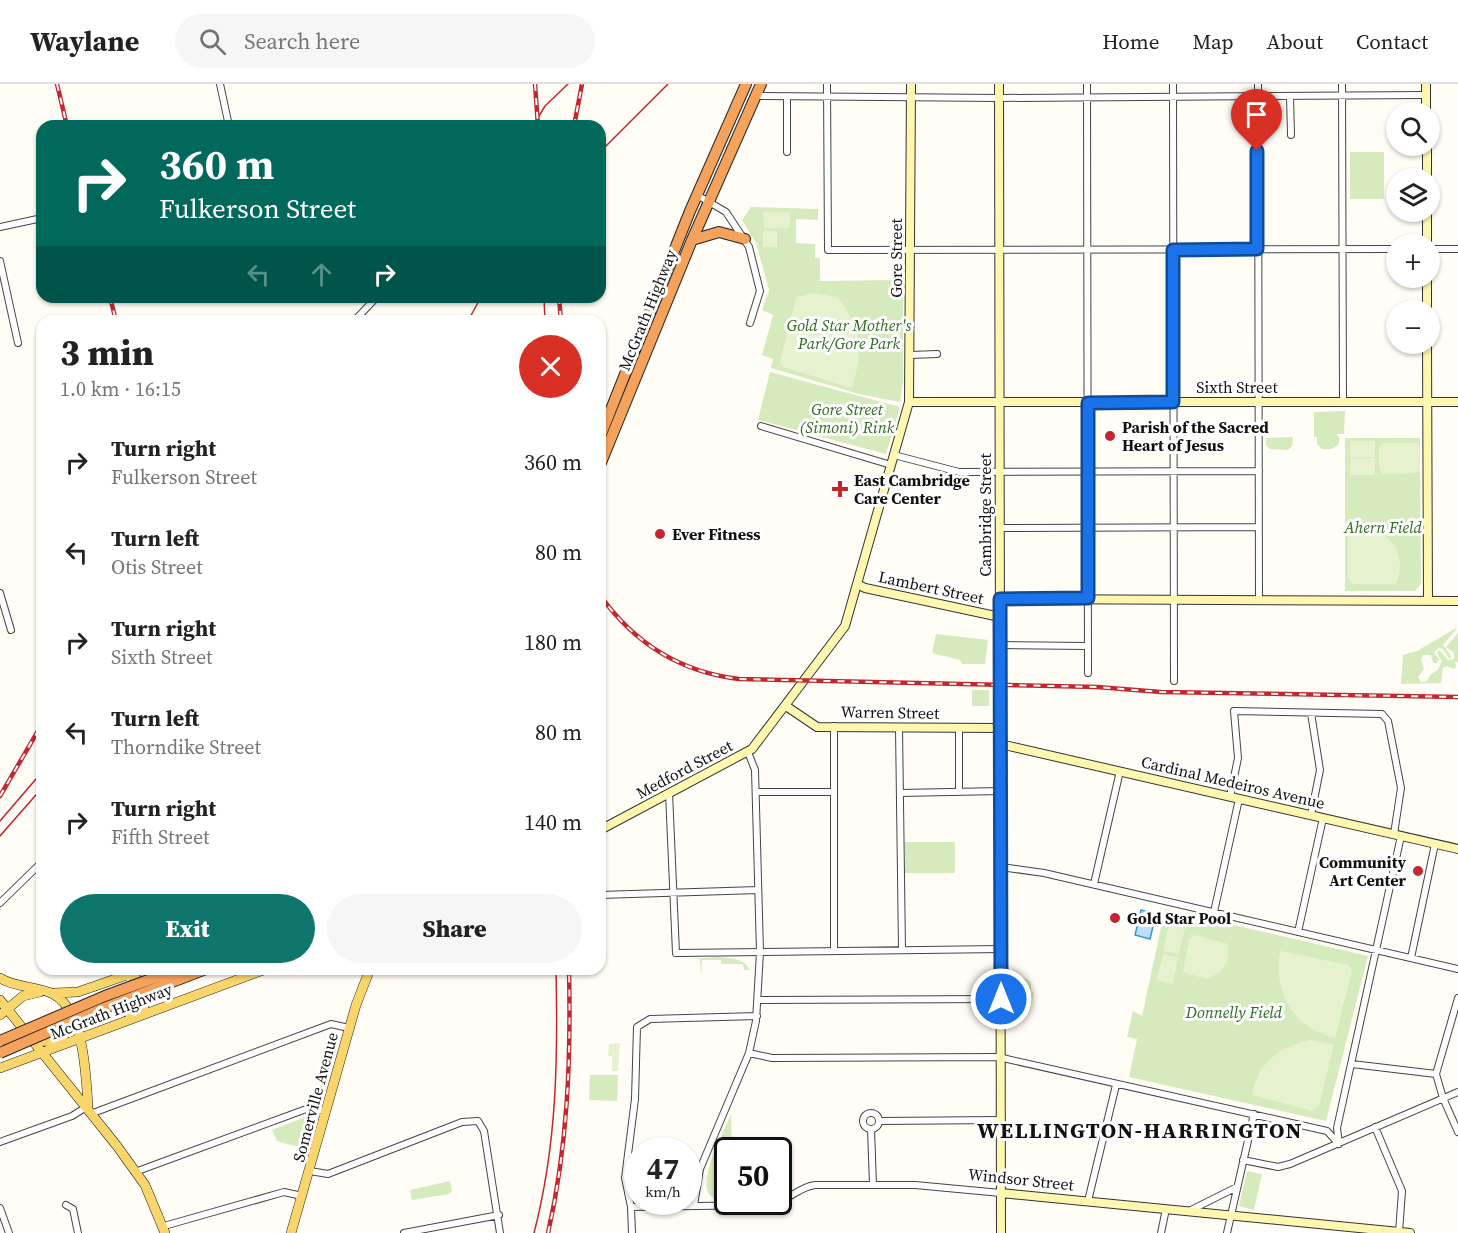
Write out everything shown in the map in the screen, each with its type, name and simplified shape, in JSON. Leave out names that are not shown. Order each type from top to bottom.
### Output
[{"type":"highway","name":"McGrath Highway","points":[[606,422],[697,195],[746,84]]},
{"type":"highway","name":"McGrath Highway","points":[[606,450],[692,240],[761,84]]},
{"type":"highway","points":[[692,240],[719,232],[745,239]]},
{"type":"highway","name":"McGrath Highway","points":[[0,1041],[99,998],[162,975]]},
{"type":"highway","name":"McGrath Highway","points":[[0,1053],[99,1010],[190,975]]},
{"type":"main road","name":"Gore Street","points":[[838,636],[845,626],[909,402],[911,84]]},
{"type":"main road","name":"Cambridge Street","points":[[999,84],[1002,1233]]},
{"type":"main road","points":[[1426,84],[1426,102]]},
{"type":"main road","points":[[1427,354],[1428,601]]},
{"type":"main road","name":"Sixth Street","points":[[909,402],[1458,402]]},
{"type":"main road","name":"Lambert Street","points":[[857,584],[1000,617]]},
{"type":"main road","points":[[1000,599],[1458,601]]},
{"type":"main road","name":"Medford Street","points":[[606,827],[748,752],[786,706],[838,636]]},
{"type":"main road","name":"Warren Street","points":[[786,706],[812,726],[1000,728]]},
{"type":"main road","name":"Cardinal Medeiros Avenue","points":[[1000,744],[1458,849]]},
{"type":"main road","name":"McGrath Highway","points":[[3,1012],[28,994],[78,992],[115,975]]},
{"type":"main road","points":[[117,975],[116,1002],[122,1011],[137,1016],[145,1004],[144,992],[139,981],[131,975]]},
{"type":"main road","name":"McGrath Highway","points":[[0,1068],[250,975]]},
{"type":"main road","name":"Somerville Avenue","points":[[291,1233],[349,1028],[368,975]]},
{"type":"main road","points":[[0,978],[51,993],[70,1009],[79,1038],[91,1110]]},
{"type":"main road","points":[[0,1000],[3,1012],[33,1042],[75,1096],[91,1110],[152,1199],[164,1230]]},
{"type":"main road","points":[[33,1042],[79,1038]]},
{"type":"main road","name":"Windsor Street","points":[[1001,1193],[1410,1233]]},
{"type":"street","points":[[220,84],[228,120]]},
{"type":"street","points":[[827,84],[828,250],[1386,249]]},
{"type":"street","points":[[1087,84],[1088,673]]},
{"type":"street","points":[[1173,84],[1174,681]]},
{"type":"street","points":[[1258,84],[1259,601]]},
{"type":"street","points":[[1342,84],[1343,402]]},
{"type":"street","points":[[756,96],[999,98],[1426,95]]},
{"type":"street","points":[[1290,96],[1291,135]]},
{"type":"street","points":[[787,97],[787,152]]},
{"type":"street","points":[[697,195],[726,212],[745,239],[760,291],[750,323]]},
{"type":"street","points":[[0,226],[36,219]]},
{"type":"street","points":[[1440,249],[1458,249]]},
{"type":"street","points":[[0,261],[18,343]]},
{"type":"street","points":[[360,315],[370,303]]},
{"type":"street","points":[[911,355],[937,354]]},
{"type":"street","points":[[761,426],[891,465]]},
{"type":"street","points":[[894,455],[959,472],[1259,471]]},
{"type":"street","points":[[1000,528],[1259,527]]},
{"type":"street","points":[[0,593],[11,630]]},
{"type":"street","points":[[1000,645],[1088,646]]},
{"type":"street","points":[[1214,912],[1235,798],[1238,758],[1234,711],[1377,713],[1387,718],[1401,788],[1397,835],[1378,951],[1338,1126],[1339,1144]]},
{"type":"street","points":[[1311,713],[1320,770],[1311,815]]},
{"type":"street","points":[[834,726],[834,951]]},
{"type":"street","points":[[899,727],[902,950]]},
{"type":"street","points":[[958,728],[959,792]]},
{"type":"street","points":[[702,1169],[705,1155],[749,1053],[759,1000],[756,792],[754,765],[748,752]]},
{"type":"street","points":[[1094,884],[1120,771]]},
{"type":"street","points":[[900,793],[1001,791]]},
{"type":"street","points":[[756,792],[834,792]]},
{"type":"street","points":[[669,793],[676,952],[1001,949]]},
{"type":"street","points":[[1298,932],[1323,818]]},
{"type":"street","points":[[1411,958],[1435,844]]},
{"type":"street","points":[[1001,867],[1044,873],[1094,884],[1458,969]]},
{"type":"street","points":[[0,903],[36,868]]},
{"type":"street","points":[[606,895],[758,890]]},
{"type":"street","points":[[1458,998],[1436,1074],[1443,1098],[1458,1132]]},
{"type":"street","points":[[759,1000],[1001,999]]},
{"type":"street","points":[[630,1137],[635,1099],[637,1027],[650,1018],[757,1016]]},
{"type":"street","points":[[0,1142],[331,1024],[349,1028]]},
{"type":"street","points":[[749,1053],[769,1058],[1001,1058],[1327,1131],[1339,1144]]},
{"type":"street","points":[[1352,1064],[1436,1074]]},
{"type":"street","points":[[1088,1201],[1116,1085]]},
{"type":"street","points":[[1244,1160],[1278,1167],[1339,1144],[1458,1092]]},
{"type":"street","points":[[135,1172],[309,1107],[325,1111]]},
{"type":"street","points":[[871,1129],[864,1124],[865,1115],[874,1114],[879,1121]]},
{"type":"street","points":[[1227,1233],[1254,1114]]},
{"type":"street","points":[[879,1121],[1001,1120]]},
{"type":"street","points":[[310,1171],[328,1174],[462,1122],[478,1121],[484,1131],[499,1215],[500,1233]]},
{"type":"street","points":[[871,1129],[877,1127],[879,1121]]},
{"type":"street","points":[[1375,1127],[1402,1191],[1399,1232]]},
{"type":"street","points":[[871,1129],[873,1185]]},
{"type":"street","name":"Windsor Street","points":[[702,1205],[773,1204],[810,1185],[928,1186],[1001,1193]]},
{"type":"street","points":[[1188,1211],[1237,1187]]},
{"type":"street","points":[[164,1230],[284,1192],[302,1196]]},
{"type":"street","points":[[66,1205],[73,1209],[78,1233]]},
{"type":"street","points":[[0,1208],[9,1233]]},
{"type":"street","points":[[1161,1233],[1166,1209]]},
{"type":"street","points":[[404,1233],[499,1215]]},
{"type":"street","points":[[631,1215],[632,1233]]},
{"type":"green space","points":[[1350,152],[1384,152],[1384,199],[1350,199]]},
{"type":"green space","name":"Gold Star Mother's Park/Gore Park","points":[[751,207],[818,209],[818,220],[796,219],[796,243],[815,244],[815,258],[820,258],[820,281],[903,280],[903,382],[900,402],[859,394],[771,368],[773,359],[762,355],[773,315],[762,310],[769,290],[756,243],[742,220]]},
{"type":"green space","points":[[763,212],[790,212],[790,228],[764,228]]},
{"type":"green space","points":[[763,231],[777,231],[777,247],[763,247]]},
{"type":"green space","points":[[814,293],[837,297],[852,319],[859,351],[852,388],[783,367],[780,362],[796,297]]},
{"type":"green space","name":"Gore Street (Simoni) Rink","points":[[770,372],[900,407],[886,454],[758,420]]},
{"type":"green space","points":[[1345,411],[1344,434],[1336,434],[1339,437],[1339,444],[1332,449],[1322,449],[1317,444],[1317,437],[1314,437],[1314,412]]},
{"type":"green space","points":[[1293,437],[1292,446],[1288,450],[1270,449],[1266,445],[1266,438]]},
{"type":"green space","name":"Ahern Field","points":[[1345,438],[1420,438],[1421,584],[1415,591],[1345,591]]},
{"type":"green space","points":[[1350,441],[1375,441],[1375,457],[1350,458]]},
{"type":"green space","points":[[1383,443],[1417,443],[1420,446],[1420,470],[1416,473],[1383,474],[1379,469],[1379,447]]},
{"type":"green space","points":[[1375,458],[1375,475],[1350,475],[1350,459]]},
{"type":"green space","points":[[1357,528],[1379,533],[1394,545],[1400,562],[1396,584],[1353,584],[1348,578],[1348,533]]},
{"type":"green space","points":[[1458,627],[1443,645],[1452,657],[1449,658],[1443,649],[1439,648],[1434,652],[1439,659],[1437,663],[1433,663],[1431,655],[1423,655],[1421,660],[1424,669],[1418,677],[1421,682],[1426,682],[1431,674],[1438,670],[1442,661],[1437,653],[1439,650],[1448,660],[1454,659],[1454,653],[1446,647],[1458,633],[1458,662],[1455,662],[1454,669],[1447,666],[1443,668],[1441,683],[1401,684],[1403,655],[1417,651]]},
{"type":"green space","points":[[936,634],[988,640],[985,664],[962,664],[960,660],[932,653]]},
{"type":"green space","points":[[972,690],[989,690],[989,706],[972,706]]},
{"type":"green space","points":[[905,842],[955,842],[955,873],[905,873]]},
{"type":"green space","name":"Donnelly Field","points":[[1165,909],[1368,956],[1326,1121],[1129,1077],[1137,1039],[1127,1037],[1133,1011],[1142,1016]]},
{"type":"green space","points":[[1169,924],[1185,928],[1179,954],[1163,951]]},
{"type":"green space","points":[[1195,935],[1228,944],[1228,959],[1221,972],[1206,979],[1183,972],[1189,939]]},
{"type":"green space","points":[[1280,951],[1349,965],[1352,970],[1335,1038],[1308,1026],[1289,1006],[1283,995],[1280,981]]},
{"type":"green space","points":[[1163,954],[1178,958],[1173,984],[1157,980]]},
{"type":"green space","points":[[721,957],[742,962],[749,970],[744,970],[743,964],[721,964],[721,960],[702,960],[701,977],[700,959],[686,959]]},
{"type":"green space","points":[[1015,977],[1025,978],[1031,982],[1031,994],[1034,991],[1030,1011],[1016,1007]]},
{"type":"green space","points":[[1311,1040],[1334,1045],[1319,1106],[1313,1111],[1252,1095],[1259,1074],[1272,1058],[1289,1047]]},
{"type":"green space","points":[[620,1043],[618,1071],[612,1071],[612,1056],[608,1056],[609,1044]]},
{"type":"green space","points":[[590,1075],[618,1075],[617,1101],[589,1100]]},
{"type":"green space","points":[[313,1114],[302,1148],[277,1141],[272,1130]]},
{"type":"green space","points":[[731,1114],[732,1137],[721,1137]]},
{"type":"green space","points":[[714,1154],[714,1198],[707,1189]]},
{"type":"green space","points":[[1247,1171],[1262,1174],[1254,1210],[1239,1206]]},
{"type":"green space","points":[[450,1181],[452,1191],[449,1194],[412,1200],[410,1190]]},
{"type":"water","points":[[1141,910],[1156,914],[1150,939],[1135,935]]},
{"type":"tram line","points":[[537,120],[545,106],[568,84]]},
{"type":"tram line","points":[[606,146],[668,84]]},
{"type":"tram line","points":[[471,315],[478,303]]},
{"type":"tram line","points":[[544,303],[545,315]]},
{"type":"tram line","points":[[0,821],[36,779]]},
{"type":"tram line","points":[[0,836],[36,795]]},
{"type":"tram line","points":[[534,1233],[542,1200],[552,1134],[557,1036],[556,975]]},
{"type":"railway","points":[[57,84],[66,120]]},
{"type":"railway","points":[[535,84],[538,120]]},
{"type":"railway","points":[[575,120],[582,84]]},
{"type":"railway","points":[[112,303],[114,315]]},
{"type":"railway","points":[[560,303],[560,315]]},
{"type":"railway","points":[[606,603],[643,641],[660,652],[697,670],[739,679],[1097,687],[1161,692],[1458,697]]},
{"type":"railway","points":[[0,796],[36,734]]},
{"type":"railway","points":[[548,1233],[560,1167],[567,1101],[569,975]]},
{"type":"place","name":"Parish of the Sacred Heart of Jesus","points":[[1110,436]]},
{"type":"place","name":"East Cambridge Care Center","points":[[840,489]]},
{"type":"place","name":"Ever Fitness","points":[[660,534]]},
{"type":"place","name":"Community Art Center","points":[[1418,871]]},
{"type":"place","name":"Gold Star Pool","points":[[1115,918]]},
{"type":"district","name":"WELLINGTON-HARRINGTON","points":[[1140,1130]]},
{"type":"route","points":[[1001,999],[1000,599],[1088,598],[1088,403],[1173,402],[1173,250],[1257,249],[1257,151]]}]
